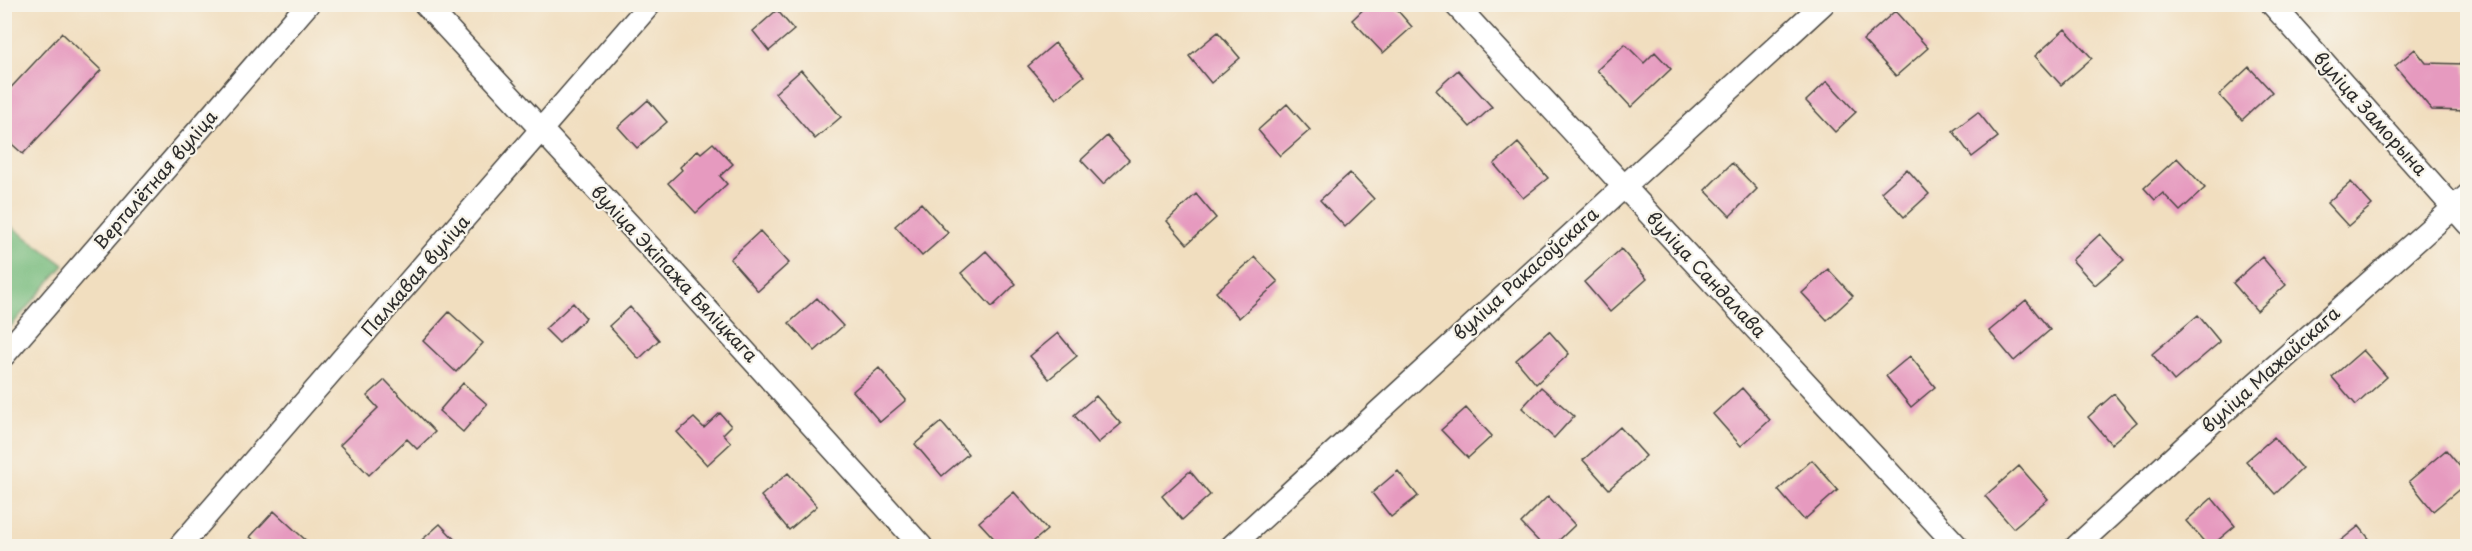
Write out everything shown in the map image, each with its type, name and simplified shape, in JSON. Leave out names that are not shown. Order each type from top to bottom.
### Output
[{"type":"street","name":"Верталётная вуліца","points":[[4,355],[308,4]]},
{"type":"street","name":"вуліца Экіпажа Бяліцкага","points":[[425,4],[674,273],[921,546]]},
{"type":"street","name":"Палкавая вуліца","points":[[180,546],[650,4]]},
{"type":"street","name":"вуліца Сандалава","points":[[1455,4],[1957,546]]},
{"type":"street","name":"вуліца Ракасоўскага","points":[[1232,546],[1823,4]]},
{"type":"street","name":"вуліца Заморына","points":[[2272,4],[2463,209]]},
{"type":"street","name":"вуліца Мажайскага","points":[[2077,546],[2190,442],[2463,209]]},
{"type":"green space","points":[[5,222],[64,265],[5,333]]},
{"type":"building","points":[[1369,4],[1392,4],[1412,27],[1383,53],[1352,20]]},
{"type":"building","points":[[777,10],[794,30],[769,51],[753,31]]},
{"type":"building","points":[[1895,11],[1928,48],[1896,76],[1863,40]]},
{"type":"building","points":[[2065,29],[2092,58],[2061,85],[2035,56]]},
{"type":"building","points":[[1218,32],[1240,58],[1211,83],[1189,56]]},
{"type":"building","points":[[62,33],[101,70],[23,154],[4,137],[4,95]]},
{"type":"building","points":[[1055,43],[1084,76],[1056,99],[1028,66]]},
{"type":"building","points":[[1625,44],[1644,63],[1655,52],[1671,69],[1631,107],[1597,70]]},
{"type":"building","points":[[2415,49],[2426,63],[2465,64],[2468,111],[2432,110],[2395,66]]},
{"type":"building","points":[[2249,67],[2272,92],[2242,120],[2219,95]]},
{"type":"building","points":[[801,70],[841,117],[815,139],[775,93]]},
{"type":"building","points":[[1458,70],[1492,107],[1470,127],[1436,90]]},
{"type":"building","points":[[1827,81],[1856,112],[1835,132],[1806,101]]},
{"type":"building","points":[[648,100],[667,122],[637,148],[618,127]]},
{"type":"building","points":[[1287,104],[1310,130],[1280,156],[1258,130]]},
{"type":"building","points":[[1978,112],[1998,137],[1972,157],[1953,131]]},
{"type":"building","points":[[1107,136],[1129,160],[1103,184],[1081,160]]},
{"type":"building","points":[[713,143],[733,164],[720,176],[727,184],[696,213],[668,183],[682,170],[680,167],[698,150],[701,153]]},
{"type":"building","points":[[1518,143],[1548,178],[1523,198],[1494,164]]},
{"type":"building","points":[[2177,158],[2205,188],[2180,211],[2163,193],[2155,200],[2144,188]]},
{"type":"building","points":[[1732,163],[1757,189],[1730,216],[1705,190]]},
{"type":"building","points":[[1907,169],[1929,194],[1904,217],[1881,192]]},
{"type":"building","points":[[1350,173],[1374,199],[1345,227],[1320,200]]},
{"type":"building","points":[[2351,182],[2372,205],[2348,226],[2327,203]]},
{"type":"building","points":[[1196,194],[1216,218],[1187,244],[1167,221]]},
{"type":"building","points":[[921,203],[948,233],[922,256],[895,226]]},
{"type":"building","points":[[760,231],[789,263],[758,291],[730,259]]},
{"type":"building","points":[[2100,234],[2124,260],[2095,285],[2072,260]]},
{"type":"building","points":[[1621,249],[1647,279],[1610,312],[1584,282]]},
{"type":"building","points":[[986,251],[1016,284],[992,307],[961,273]]},
{"type":"building","points":[[1255,257],[1278,282],[1239,318],[1216,292]]},
{"type":"building","points":[[2262,257],[2286,285],[2257,311],[2233,283]]},
{"type":"building","points":[[1828,269],[1853,296],[1827,320],[1802,293]]},
{"type":"building","points":[[817,298],[843,326],[815,351],[789,323]]},
{"type":"building","points":[[2026,300],[2050,330],[2014,361],[1989,331]]},
{"type":"building","points":[[573,303],[586,318],[559,343],[545,329]]},
{"type":"building","points":[[630,307],[659,340],[639,359],[609,326]]},
{"type":"building","points":[[449,312],[483,343],[456,372],[423,341]]},
{"type":"building","points":[[2198,315],[2220,342],[2174,381],[2152,354]]},
{"type":"building","points":[[1549,331],[1569,354],[1536,384],[1516,360]]},
{"type":"building","points":[[1058,333],[1077,356],[1049,379],[1030,356]]},
{"type":"building","points":[[2363,350],[2387,377],[2356,405],[2332,377]]},
{"type":"building","points":[[1910,356],[1935,387],[1911,407],[1886,376]]},
{"type":"building","points":[[879,368],[906,400],[880,422],[853,391]]},
{"type":"building","points":[[385,380],[435,432],[417,449],[407,439],[369,475],[340,445],[378,408],[367,396]]},
{"type":"building","points":[[463,383],[487,404],[463,432],[439,411]]},
{"type":"building","points":[[1541,387],[1574,416],[1554,438],[1522,408]]},
{"type":"building","points":[[1742,388],[1770,420],[1741,446],[1713,414]]},
{"type":"building","points":[[2114,394],[2137,422],[2111,444],[2088,417]]},
{"type":"building","points":[[1096,396],[1121,424],[1098,443],[1074,415]]},
{"type":"building","points":[[1466,408],[1492,436],[1468,458],[1441,430]]},
{"type":"building","points":[[720,413],[731,426],[723,434],[731,443],[707,465],[677,432],[694,418],[704,428]]},
{"type":"building","points":[[941,422],[968,454],[942,476],[915,444]]},
{"type":"building","points":[[1620,427],[1646,456],[1609,489],[1583,460]]},
{"type":"building","points":[[2274,437],[2302,469],[2275,494],[2246,461]]},
{"type":"building","points":[[2446,450],[2468,476],[2468,482],[2433,511],[2409,481]]},
{"type":"building","points":[[1812,460],[1838,490],[1804,520],[1778,490]]},
{"type":"building","points":[[2019,466],[2048,499],[2013,528],[1985,496]]},
{"type":"building","points":[[1190,471],[1210,495],[1182,520],[1162,496]]},
{"type":"building","points":[[1398,471],[1418,496],[1391,517],[1372,493]]},
{"type":"building","points":[[788,473],[817,506],[789,530],[761,496]]},
{"type":"building","points":[[1014,492],[1047,530],[1028,546],[1001,546],[979,522]]},
{"type":"building","points":[[1548,496],[1575,525],[1553,546],[1543,546],[1521,523]]},
{"type":"building","points":[[2212,498],[2235,526],[2208,546],[2186,521]]},
{"type":"building","points":[[274,511],[312,546],[261,546],[250,537]]},
{"type":"building","points":[[440,524],[461,546],[415,546]]},
{"type":"building","points":[[2359,526],[2375,546],[2334,546]]}]
